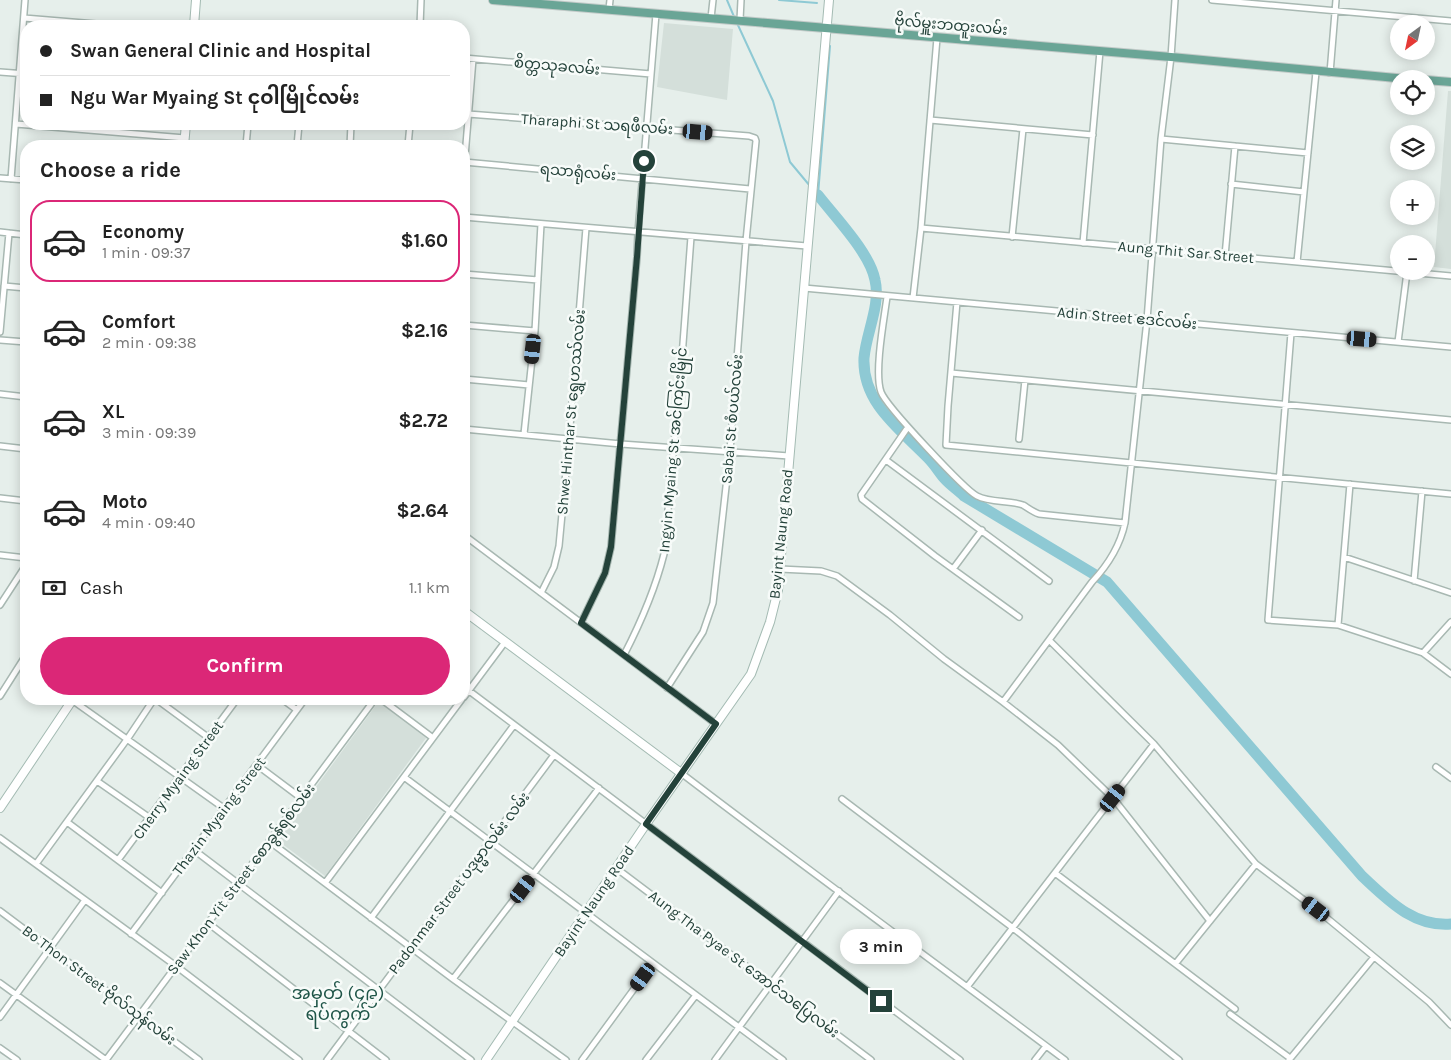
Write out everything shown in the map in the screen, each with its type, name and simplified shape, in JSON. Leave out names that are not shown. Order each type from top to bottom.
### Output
[{"type":"main road","points":[[194,20],[196,0]]},
{"type":"main road","name":"ဗိုလ်မှူးဘထူးလမ်း","points":[[493,0],[1171,57],[1390,78]]},
{"type":"main road","name":"Bayint Naung Road","points":[[486,1060],[681,773],[751,674],[770,622],[778,590],[780,569],[788,456],[829,0]]},
{"type":"main road","points":[[1435,81],[1451,82]]},
{"type":"main road","points":[[185,138],[186,130]]},
{"type":"main road","points":[[470,616],[681,773]]},
{"type":"main road","points":[[0,808],[69,705]]},
{"type":"street","points":[[25,0],[24,18],[48,20]]},
{"type":"street","points":[[420,20],[421,0]]},
{"type":"street","points":[[610,0],[610,9]]},
{"type":"street","points":[[711,18],[713,0]]},
{"type":"street","points":[[740,20],[741,0]]},
{"type":"street","points":[[1003,702],[1092,582],[1106,568],[1122,537],[1147,320],[1154,249],[1161,139],[1171,57],[1175,0]]},
{"type":"street","points":[[1212,0],[1281,3],[1335,11],[1451,21]]},
{"type":"street","points":[[1330,73],[1336,0]]},
{"type":"street","points":[[581,623],[605,573],[611,547],[637,257],[656,14]]},
{"type":"street","points":[[914,298],[937,38]]},
{"type":"street","points":[[1083,243],[1100,51]]},
{"type":"street","name":"စိတ္တသုခလမ်း","points":[[470,59],[651,74]]},
{"type":"street","points":[[470,92],[473,59]]},
{"type":"street","points":[[0,72],[20,73],[11,179]]},
{"type":"street","points":[[1297,262],[1316,72]]},
{"type":"street","name":"Tharaphi St သရဖီလမ်း","points":[[470,114],[755,138]]},
{"type":"street","points":[[930,120],[1093,135]]},
{"type":"street","points":[[16,124],[20,124]]},
{"type":"street","points":[[1012,236],[1023,129]]},
{"type":"street","points":[[88,130],[185,138]]},
{"type":"street","name":"Sabai St စံပယ်လမ်း","points":[[667,688],[703,632],[713,603],[730,452],[755,138]]},
{"type":"street","points":[[1161,139],[1308,153]]},
{"type":"street","points":[[1225,256],[1235,146]]},
{"type":"street","name":"ရသာရုံလမ်း","points":[[470,163],[750,189]]},
{"type":"street","points":[[0,178],[20,180]]},
{"type":"street","points":[[1232,184],[1304,192]]},
{"type":"street","points":[[470,218],[807,246]]},
{"type":"street","points":[[524,434],[534,331],[541,224]]},
{"type":"street","name":"Shwe Hinthar St ရွှေဟဿ်လမ်း","points":[[541,593],[554,567],[559,546],[586,228]]},
{"type":"street","name":"Aung Thit Sar Street","points":[[921,228],[1390,270]]},
{"type":"street","points":[[0,232],[20,234]]},
{"type":"street","points":[[0,232],[20,234]]},
{"type":"street","points":[[0,332],[9,233]]},
{"type":"street","name":"Ingyin Myaing St အင်ကြင်းမြိုင်","points":[[624,655],[640,623],[659,576],[664,554],[691,237]]},
{"type":"street","points":[[470,274],[538,280]]},
{"type":"street","name":"Aung Thit Sar Street","points":[[1435,275],[1451,276]]},
{"type":"street","points":[[1398,342],[1406,280]]},
{"type":"street","points":[[4,286],[20,287]]},
{"type":"street","name":"Adin Street ဧဒင်လမ်း","points":[[804,288],[1451,347]]},
{"type":"street","points":[[887,297],[880,348],[879,381],[881,393],[908,427],[964,485],[977,496],[1023,505],[1029,510],[1040,514],[1125,523]]},
{"type":"street","points":[[957,302],[946,445],[1451,494]]},
{"type":"street","points":[[470,326],[534,331]]},
{"type":"street","points":[[1292,333],[1268,620],[1338,626],[1424,653],[1451,674]]},
{"type":"street","points":[[0,340],[20,342]]},
{"type":"street","points":[[951,373],[1451,420]]},
{"type":"street","points":[[470,380],[529,385]]},
{"type":"street","points":[[1019,438],[1025,380]]},
{"type":"street","points":[[0,394],[20,396]]},
{"type":"street","points":[[908,427],[861,495],[862,499],[1019,617]]},
{"type":"street","points":[[470,430],[569,440],[788,456]]},
{"type":"street","points":[[0,446],[20,448]]},
{"type":"street","points":[[886,460],[1049,580]]},
{"type":"street","points":[[1338,626],[1350,484]]},
{"type":"street","points":[[1414,581],[1422,491]]},
{"type":"street","points":[[0,498],[20,500]]},
{"type":"street","points":[[953,568],[982,530]]},
{"type":"street","points":[[470,540],[716,724]]},
{"type":"street","points":[[0,555],[20,557]]},
{"type":"street","points":[[1344,557],[1451,594]]},
{"type":"street","points":[[780,569],[821,571],[836,576],[890,615],[1058,746],[1113,798],[1210,921]]},
{"type":"street","points":[[0,605],[20,574]]},
{"type":"street","points":[[1424,653],[1451,622]]},
{"type":"street","points":[[1048,640],[1154,744],[1256,864],[1316,909],[1429,1002],[1451,1026]]},
{"type":"street","points":[[470,683],[505,642]]},
{"type":"street","points":[[0,696],[20,664]]},
{"type":"street","points":[[470,691],[960,1060]]},
{"type":"street","points":[[81,705],[225,809]]},
{"type":"street","points":[[36,864],[151,705]]},
{"type":"street","points":[[163,705],[209,738]]},
{"type":"street","name":"Cherry Myaing Street","points":[[118,860],[232,705]]},
{"type":"street","points":[[290,705],[297,710]]},
{"type":"street","name":"Thazin Myaing Street","points":[[131,934],[301,705]]},
{"type":"street","name":"Saw Khon Yit Street စောခွန်ရစ်လမ်း","points":[[106,1060],[371,705]]},
{"type":"street","points":[[389,705],[433,738]]},
{"type":"street","points":[[324,883],[458,705]]},
{"type":"street","points":[[371,918],[514,724]]},
{"type":"street","points":[[967,987],[1154,744]]},
{"type":"street","name":"Padonmar Street ပဒုမ္မာလမ်း လမ်း","points":[[327,1060],[554,755]]},
{"type":"street","points":[[257,765],[301,798]]},
{"type":"street","points":[[1436,767],[1451,778]]},
{"type":"street","points":[[681,773],[1064,1060]]},
{"type":"street","points":[[404,777],[783,1060]]},
{"type":"street","points":[[97,781],[150,818]]},
{"type":"street","points":[[454,979],[599,788]]},
{"type":"street","points":[[842,799],[1013,928],[1179,1060]]},
{"type":"street","points":[[67,822],[162,893]]},
{"type":"street","points":[[0,838],[176,966],[299,1060]]},
{"type":"street","points":[[269,841],[511,1022],[566,1060]]},
{"type":"street","points":[[194,850],[471,1060]]},
{"type":"street","points":[[1176,963],[1256,864]]},
{"type":"street","name":"Aung Tha Pyae St အောင်သပြေလမ်း","points":[[616,868],[872,1060]]},
{"type":"street","points":[[1055,873],[1235,1009]]},
{"type":"street","points":[[715,1060],[839,891]]},
{"type":"street","points":[[0,1017],[85,900]]},
{"type":"street","name":"Bo Thon Street ဗိုလ်သုန်လမ်း","points":[[0,911],[199,1060]]},
{"type":"street","points":[[208,923],[386,1060]]},
{"type":"street","points":[[1230,1014],[1289,1059],[1374,957]]},
{"type":"street","points":[[582,1060],[653,963]]},
{"type":"street","points":[[0,983],[106,1060]]},
{"type":"street","points":[[646,1060],[696,994]]},
{"type":"street","points":[[1035,1060],[1046,1046]]},
{"type":"street","points":[[0,1048],[16,1060]]},
{"type":"shaded area","points":[[664,23],[733,29],[727,100],[657,87]]},
{"type":"shaded area","points":[[1448,91],[1451,91],[1451,269],[1435,267]]},
{"type":"shaded area","points":[[376,705],[384,705],[426,738],[325,876],[277,840]]},
{"type":"waterway","points":[[727,0],[735,19]]},
{"type":"waterway","points":[[779,0],[817,3]]},
{"type":"waterway","points":[[737,23],[773,101],[790,162],[810,186]]},
{"type":"waterway","points":[[818,195],[830,46]]},
{"type":"waterway","points":[[818,195],[859,247],[872,269],[875,280],[876,299],[865,348],[865,374],[869,389],[885,414],[930,460],[946,481],[964,496],[1107,582],[1362,876],[1392,903],[1413,916],[1437,924],[1451,924]]},
{"type":"district","name":"အမှတ် (၄၉) ရပ်ကွက်","points":[[338,1003]]},
{"type":"route","points":[[644,161],[611,547],[605,573],[581,623],[716,724],[646,824],[881,1001]]}]
